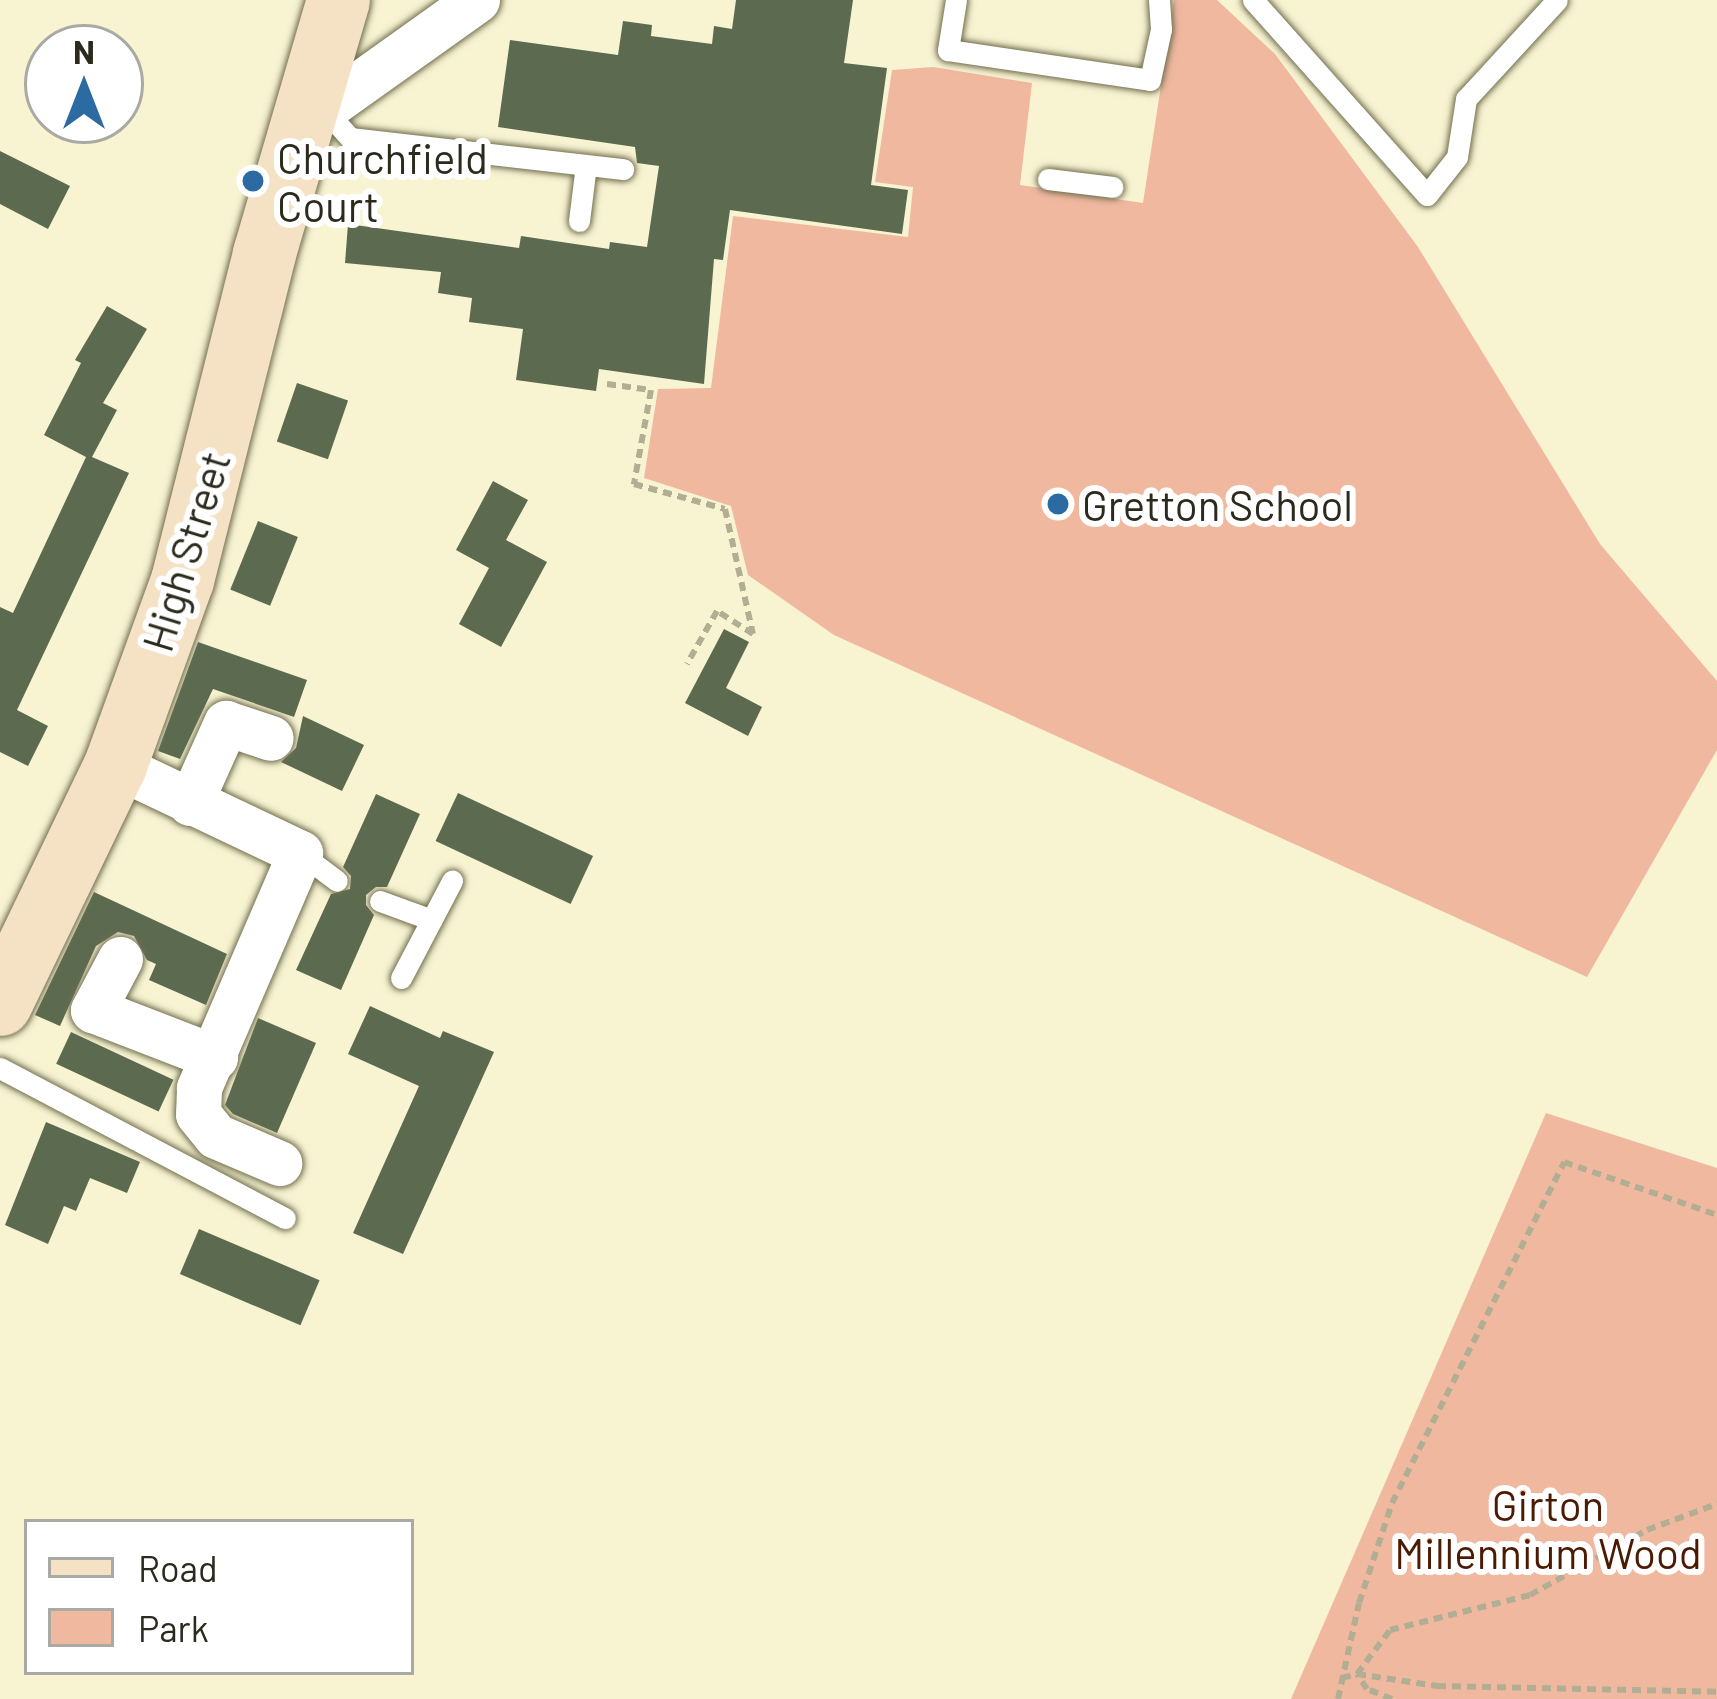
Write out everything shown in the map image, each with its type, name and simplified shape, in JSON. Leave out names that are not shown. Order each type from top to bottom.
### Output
[{"type":"street","name":"High Street","points":[[0,1004],[115,765],[182,580],[338,0]]},
{"type":"street","points":[[313,101],[477,0]]},
{"type":"street","points":[[190,803],[226,723],[271,738]]},
{"type":"street","points":[[115,765],[300,853],[199,1088],[198,1114],[216,1136],[279,1163]]},
{"type":"street","points":[[120,959],[92,1010],[215,1057]]},
{"type":"lane","points":[[956,0],[948,50],[1150,80],[1161,29],[1159,0]]},
{"type":"lane","points":[[1253,0],[1427,195],[1457,157],[1466,99],[1557,0]]},
{"type":"lane","points":[[313,101],[350,138],[623,169]]},
{"type":"lane","points":[[579,221],[586,165]]},
{"type":"lane","points":[[1048,179],[1113,187]]},
{"type":"lane","points":[[300,853],[337,881]]},
{"type":"lane","points":[[400,978],[452,881]]},
{"type":"lane","points":[[380,902],[432,920]]},
{"type":"lane","points":[[0,1068],[286,1218]]},
{"type":"path","points":[[607,384],[651,390],[634,484],[725,509],[753,634],[717,611],[687,664]]},
{"type":"path","points":[[1338,1699],[1359,1603],[1392,1503],[1564,1162],[1717,1215]]},
{"type":"path","points":[[1357,1673],[1390,1630],[1530,1595],[1647,1530],[1717,1504]]},
{"type":"path","points":[[1342,1678],[1357,1673],[1437,1686],[1717,1692]]},
{"type":"path","points":[[1357,1673],[1367,1689],[1392,1699]]},
{"type":"green space","name":"Gretton School","points":[[1174,0],[1217,0],[1275,54],[1418,247],[1600,544],[1717,681],[1717,750],[1587,977],[834,635],[748,575],[731,506],[644,478],[658,389],[711,388],[733,216],[908,237],[913,187],[875,182],[892,70],[933,67],[1032,83],[1020,185],[1143,203]]},
{"type":"green space","name":"Girton Millennium Wood","points":[[1546,1113],[1717,1168],[1717,1699],[1291,1699]]},
{"type":"building","points":[[736,0],[853,0],[844,63],[887,68],[871,185],[908,190],[902,234],[730,210],[723,260],[714,259],[704,384],[599,369],[596,391],[516,380],[523,329],[469,322],[472,298],[438,293],[441,272],[345,263],[348,224],[519,248],[521,236],[609,249],[610,242],[647,247],[659,166],[637,163],[635,147],[498,127],[510,40],[618,55],[623,21],[652,25],[651,36],[712,44],[714,26],[732,29]]},
{"type":"building","points":[[0,151],[70,186],[48,229],[0,204]]},
{"type":"building","points":[[107,306],[147,329],[103,403],[117,410],[92,457],[129,473],[17,710],[48,726],[28,766],[0,752],[0,607],[13,613],[86,457],[44,435],[81,363],[75,360]]},
{"type":"building","points":[[297,383],[348,401],[328,459],[277,442]]},
{"type":"building","points":[[493,481],[528,500],[506,540],[547,562],[501,647],[459,624],[489,568],[456,550]]},
{"type":"building","points":[[258,521],[298,537],[270,606],[230,590]]},
{"type":"building","points":[[724,629],[749,642],[726,688],[762,707],[748,736],[685,703]]},
{"type":"building","points":[[198,642],[307,680],[294,717],[213,689],[180,759],[158,751]]},
{"type":"building","points":[[303,716],[364,745],[342,791],[281,762],[296,748]]},
{"type":"building","points":[[458,793],[593,856],[571,904],[436,841]]},
{"type":"building","points":[[376,794],[420,814],[387,887],[376,887],[366,895],[366,905],[374,915],[341,990],[296,970],[331,894],[350,889],[351,876],[343,867]]},
{"type":"building","points":[[94,892],[227,954],[206,1005],[149,980],[156,964],[147,960],[134,936],[118,932],[96,946],[60,1026],[35,1015]]},
{"type":"building","points":[[370,1006],[440,1038],[443,1031],[494,1052],[403,1254],[353,1233],[419,1086],[348,1054]]},
{"type":"building","points":[[258,1018],[316,1043],[277,1133],[233,1114],[225,1105]]},
{"type":"building","points":[[71,1032],[173,1080],[159,1111],[56,1064]]},
{"type":"building","points":[[46,1122],[140,1162],[127,1193],[90,1178],[76,1211],[64,1206],[48,1244],[5,1225]]},
{"type":"building","points":[[199,1229],[320,1280],[300,1325],[180,1274]]},
{"type":"place","name":"Churchfield Court","points":[[253,181]]},
{"type":"place","name":"Gretton School","points":[[1058,504]]}]
